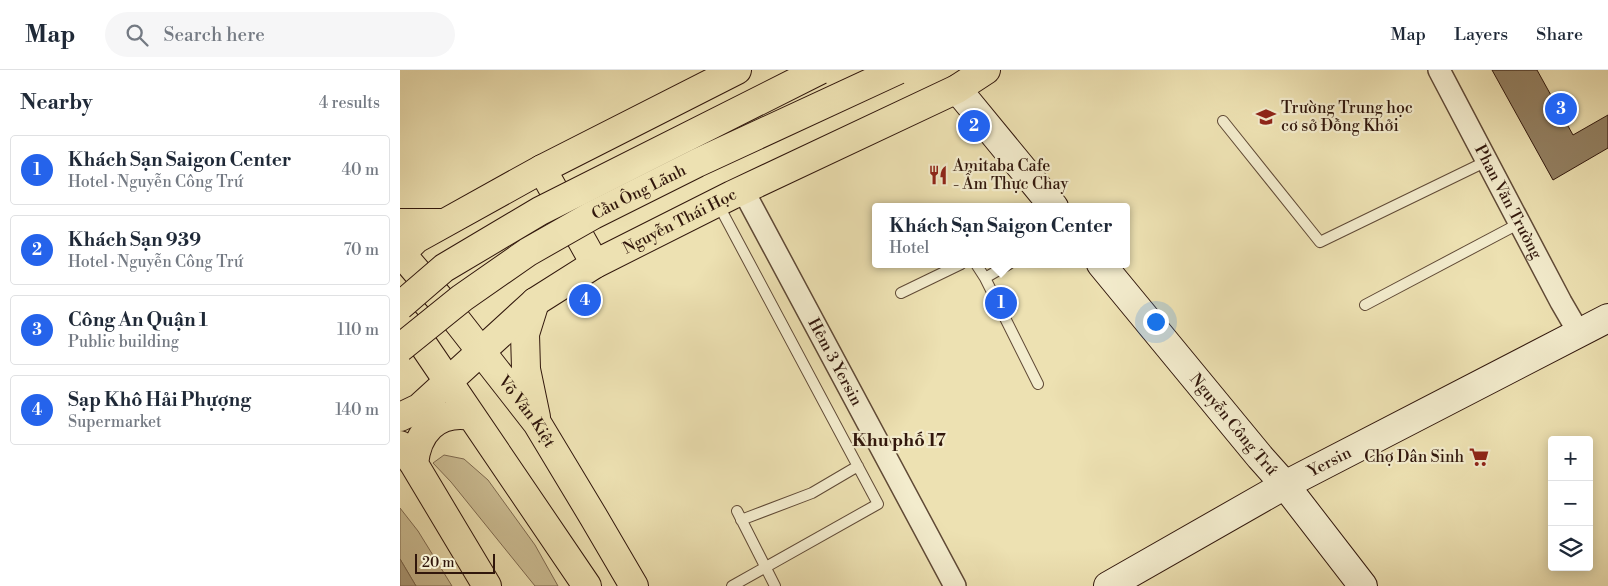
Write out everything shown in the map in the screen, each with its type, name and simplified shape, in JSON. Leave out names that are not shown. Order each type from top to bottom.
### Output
[{"type":"main road","points":[[401,253],[416,239],[542,169],[737,70]]},
{"type":"main road","name":"Cầu Ông Lãnh","points":[[400,306],[444,268],[540,211],[820,70]]},
{"type":"main road","name":"Cầu Ông Lãnh","points":[[400,348],[462,298],[528,252],[594,215],[697,163],[898,70]]},
{"type":"main road","name":"Nguyễn Thái Học","points":[[400,417],[419,408],[536,302],[595,264],[743,190],[957,89],[986,70]]},
{"type":"main road","points":[[542,169],[595,264]]},
{"type":"main road","points":[[400,223],[444,223]]},
{"type":"main road","name":"Võ Văn Kiệt","points":[[401,253],[482,351],[537,423],[634,586]]},
{"type":"main road","points":[[536,302],[525,334],[526,369],[537,423]]},
{"type":"main road","points":[[400,316],[418,336],[587,586]]},
{"type":"main road","points":[[471,416],[450,416],[432,424],[407,455],[487,586]]},
{"type":"street","name":"Phan Văn Trường","points":[[1439,70],[1579,333]]},
{"type":"street","points":[[957,89],[1051,203]]},
{"type":"street","name":"Hẻm 3 Yersin","points":[[743,190],[955,586]]},
{"type":"street","name":"Nguyễn Công Trứ","points":[[1104,268],[1285,486],[1362,586]]},
{"type":"street","name":"Yersin","points":[[1108,586],[1285,486],[1608,318]]},
{"type":"lane","points":[[1223,121],[1320,242],[1487,161]]},
{"type":"lane","points":[[718,203],[878,504],[732,586]]},
{"type":"lane","points":[[1365,305],[1520,223]]},
{"type":"lane","points":[[901,293],[953,268]]},
{"type":"lane","points":[[979,268],[1038,384]]},
{"type":"lane","points":[[985,278],[1002,268]]},
{"type":"lane","points":[[775,586],[739,516],[812,493],[858,466]]},
{"type":"shaded area","points":[[444,455],[464,459],[488,480],[535,545],[558,586],[535,586],[451,482],[433,463]]},
{"type":"shaded area","points":[[400,508],[418,531],[452,586],[416,586],[400,559]]},
{"type":"shaded area","points":[[400,559],[416,586],[400,586]]},
{"type":"building","points":[[1492,70],[1537,70],[1573,135],[1608,115],[1608,148],[1553,180]]},
{"type":"place","name":"Công An Quận 1","points":[[1561,109]]},
{"type":"place","name":"Trường Trung học cơ sở Đồng Khởi","points":[[1266,117]]},
{"type":"place","name":"Khách Sạn 939","points":[[974,126]]},
{"type":"place","name":"Amitaba Cafe - Ẩm Thực Chay","points":[[938,175]]},
{"type":"place","name":"Sạp Khô Hải Phựợng","points":[[585,300]]},
{"type":"place","name":"Khách Sạn Saigon Center","points":[[1001,303]]},
{"type":"place","name":"Chợ Dân Sinh","points":[[1479,457]]},
{"type":"district","name":"Khu phố 17","points":[[899,440]]}]
